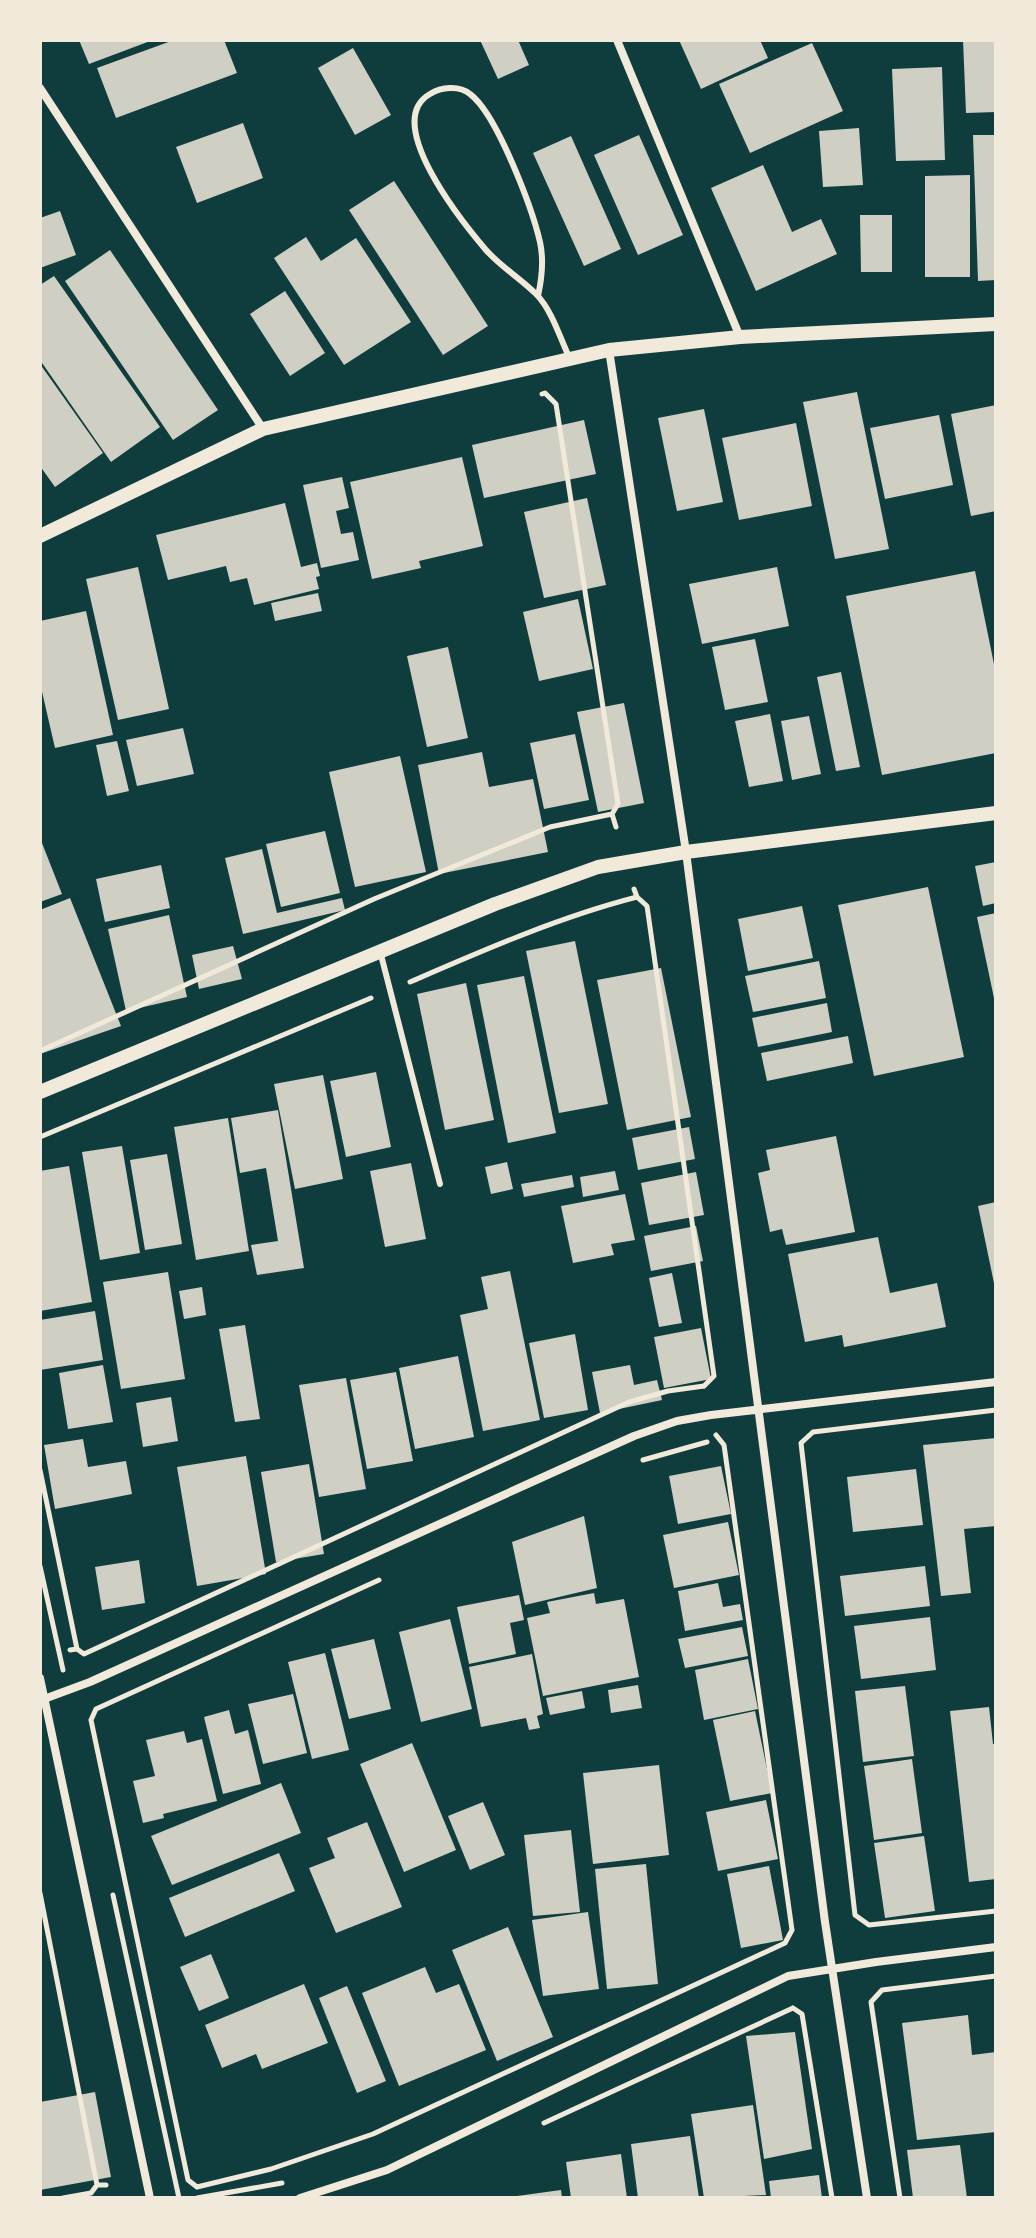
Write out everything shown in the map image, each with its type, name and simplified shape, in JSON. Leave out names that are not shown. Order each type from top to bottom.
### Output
[{"type":"street","points":[[617,40],[740,337]]},
{"type":"street","points":[[40,88],[263,429]]},
{"type":"street","points":[[40,536],[263,429],[609,350],[740,337],[996,324]]},
{"type":"street","points":[[609,350],[686,852],[832,1968],[867,2198]]},
{"type":"street","points":[[40,1092],[495,904],[598,867],[686,852],[996,813]]},
{"type":"street","points":[[44,1699],[90,1682],[634,1436],[677,1421],[758,1408],[996,1382]]},
{"type":"street","points":[[40,1678],[150,2198]]},
{"type":"street","points":[[300,2198],[387,2170],[788,1976],[996,1947]]},
{"type":"lane","points":[[538,296],[543,273],[540,243],[505,147],[488,114],[469,93],[453,88],[439,89],[424,97],[415,111],[414,133],[425,161],[447,198],[486,249],[538,296],[570,359]]},
{"type":"lane","points":[[380,951],[440,1184]]},
{"type":"path","points":[[40,1051],[418,881],[550,827],[612,814],[618,804],[556,404],[545,393]]},
{"type":"path","points":[[612,814],[616,827]]},
{"type":"path","points":[[40,1470],[77,1649],[84,1654],[629,1402],[668,1391],[705,1389],[714,1376],[647,906],[637,897],[634,889]]},
{"type":"path","points":[[399,986],[499,944],[637,897]]},
{"type":"path","points":[[40,1137],[384,992]]},
{"type":"path","points":[[996,1410],[813,1432],[798,1443],[853,1916],[870,1928],[996,1911]]},
{"type":"path","points":[[381,1579],[96,1709],[89,1720],[185,2180],[197,2189],[271,2169],[373,2134],[785,1945],[795,1929],[727,1445],[718,1439],[638,1462]]},
{"type":"path","points":[[70,1650],[77,1649]]},
{"type":"path","points":[[40,1893],[97,2185],[92,2196],[63,2198]]},
{"type":"path","points":[[900,2198],[867,2003],[882,1990],[996,1976]]},
{"type":"path","points":[[539,2126],[793,2006],[805,2014],[832,2198]]},
{"type":"path","points":[[97,2185],[106,2185]]},
{"type":"building","points":[[79,40],[153,40],[89,64]]},
{"type":"building","points":[[174,40],[224,40],[237,73],[116,118],[97,68]]},
{"type":"building","points":[[480,40],[518,40],[529,65],[498,79]]},
{"type":"building","points":[[679,40],[760,40],[768,58],[701,89]]},
{"type":"building","points":[[963,40],[996,40],[996,112],[966,113]]},
{"type":"building","points":[[812,43],[843,111],[750,153],[719,84]]},
{"type":"building","points":[[353,48],[391,115],[355,135],[318,68]]},
{"type":"building","points":[[942,67],[945,160],[896,161],[892,69]]},
{"type":"building","points":[[243,123],[263,178],[197,203],[176,147]]},
{"type":"building","points":[[859,128],[863,185],[823,187],[819,131]]},
{"type":"building","points":[[639,135],[683,235],[638,255],[594,155]]},
{"type":"building","points":[[973,135],[996,135],[996,280],[978,281]]},
{"type":"building","points":[[571,136],[621,249],[584,266],[533,153]]},
{"type":"building","points":[[763,165],[792,232],[821,219],[837,254],[756,291],[711,188]]},
{"type":"building","points":[[970,175],[970,277],[925,277],[925,176]]},
{"type":"building","points":[[394,181],[488,326],[443,355],[349,210]]},
{"type":"building","points":[[60,211],[76,255],[40,268],[40,218]]},
{"type":"building","points":[[860,215],[892,215],[892,272],[861,272]]},
{"type":"building","points":[[306,237],[321,261],[356,238],[411,322],[344,365],[274,258]]},
{"type":"building","points":[[110,250],[218,410],[173,440],[65,281]]},
{"type":"building","points":[[54,276],[160,427],[111,462],[40,360],[40,285]]},
{"type":"building","points":[[285,291],[325,353],[290,376],[250,314]]},
{"type":"building","points":[[40,364],[103,453],[55,487],[40,466]]},
{"type":"building","points":[[857,392],[889,549],[835,559],[803,402]]},
{"type":"building","points":[[996,405],[996,511],[971,516],[951,414]]},
{"type":"building","points":[[704,409],[723,502],[677,511],[658,418]]},
{"type":"building","points":[[939,415],[953,485],[885,499],[870,428]]},
{"type":"building","points":[[584,420],[596,474],[484,498],[472,445]]},
{"type":"building","points":[[796,423],[812,506],[739,520],[722,438]]},
{"type":"building","points":[[462,457],[483,546],[419,561],[421,568],[372,579],[350,482]]},
{"type":"building","points":[[342,477],[349,508],[336,511],[341,534],[353,532],[359,560],[321,568],[303,485]]},
{"type":"building","points":[[587,498],[606,585],[544,598],[524,512]]},
{"type":"building","points":[[285,503],[301,567],[317,563],[319,589],[254,605],[247,578],[230,582],[226,566],[168,580],[156,535]]},
{"type":"building","points":[[138,567],[169,709],[118,720],[86,579]]},
{"type":"building","points":[[777,567],[789,626],[702,644],[689,584]]},
{"type":"building","points":[[975,571],[996,674],[996,753],[882,775],[846,596]]},
{"type":"building","points":[[318,593],[322,611],[275,621],[271,603]]},
{"type":"building","points":[[578,599],[593,669],[539,681],[523,612]]},
{"type":"building","points":[[86,611],[113,735],[55,748],[40,683],[40,621]]},
{"type":"building","points":[[755,639],[768,702],[725,710],[712,647]]},
{"type":"building","points":[[448,647],[468,738],[427,747],[407,656]]},
{"type":"building","points":[[841,672],[860,767],[836,771],[817,677]]},
{"type":"building","points":[[624,703],[644,803],[598,812],[577,712]]},
{"type":"building","points":[[770,714],[783,781],[749,787],[735,721]]},
{"type":"building","points":[[809,716],[821,774],[792,780],[781,721]]},
{"type":"building","points":[[183,728],[194,774],[137,786],[126,740]]},
{"type":"building","points":[[575,734],[589,800],[544,809],[530,743]]},
{"type":"building","points":[[117,741],[129,791],[107,796],[96,745]]},
{"type":"building","points":[[482,752],[489,787],[533,779],[548,852],[439,874],[418,765]]},
{"type":"building","points":[[400,756],[426,872],[355,887],[329,772]]},
{"type":"building","points":[[325,831],[340,893],[281,907],[266,844]]},
{"type":"building","points":[[40,838],[62,894],[40,902]]},
{"type":"building","points":[[262,849],[277,913],[342,898],[345,910],[243,934],[225,858]]},
{"type":"building","points":[[996,862],[996,903],[983,906],[975,866]]},
{"type":"building","points":[[161,865],[170,908],[105,922],[96,879]]},
{"type":"building","points":[[928,887],[964,1057],[874,1076],[838,905]]},
{"type":"building","points":[[70,898],[121,1026],[40,1054],[40,910]]},
{"type":"building","points":[[802,906],[813,958],[748,971],[738,919]]},
{"type":"building","points":[[996,913],[996,1003],[995,1003],[977,917]]},
{"type":"building","points":[[169,915],[187,997],[126,1011],[108,929]]},
{"type":"building","points":[[575,941],[608,1104],[559,1113],[526,951]]},
{"type":"building","points":[[233,946],[242,979],[199,989],[192,955]]},
{"type":"building","points":[[819,961],[826,998],[753,1012],[745,976]]},
{"type":"building","points":[[661,968],[691,1117],[627,1130],[597,980]]},
{"type":"building","points":[[524,976],[556,1133],[508,1143],[477,985]]},
{"type":"building","points":[[466,983],[494,1120],[445,1130],[417,994]]},
{"type":"building","points":[[827,1003],[832,1032],[758,1047],[752,1018]]},
{"type":"building","points":[[848,1036],[853,1063],[767,1081],[761,1053]]},
{"type":"building","points":[[376,1072],[391,1147],[346,1157],[330,1081]]},
{"type":"building","points":[[323,1075],[343,1179],[295,1189],[274,1084]]},
{"type":"building","points":[[278,1110],[304,1268],[257,1275],[251,1245],[278,1241],[266,1168],[240,1173],[231,1118]]},
{"type":"building","points":[[228,1118],[249,1251],[196,1260],[174,1127]]},
{"type":"building","points":[[689,1127],[695,1159],[638,1170],[632,1138]]},
{"type":"building","points":[[836,1136],[855,1232],[786,1245],[782,1229],[770,1232],[758,1173],[770,1170],[766,1150]]},
{"type":"building","points":[[122,1146],[140,1253],[100,1260],[82,1152]]},
{"type":"building","points":[[167,1154],[182,1244],[145,1250],[130,1160]]},
{"type":"building","points":[[507,1162],[513,1189],[491,1194],[485,1167]]},
{"type":"building","points":[[411,1163],[426,1239],[385,1247],[370,1171]]},
{"type":"building","points":[[69,1166],[92,1302],[40,1311],[40,1171]]},
{"type":"building","points":[[615,1171],[619,1190],[583,1197],[580,1177]]},
{"type":"building","points":[[696,1172],[704,1215],[649,1225],[641,1183]]},
{"type":"building","points":[[572,1175],[574,1187],[524,1197],[521,1184]]},
{"type":"building","points":[[625,1194],[635,1240],[611,1244],[614,1255],[573,1263],[561,1206]]},
{"type":"building","points":[[996,1202],[996,1288],[995,1288],[978,1206]]},
{"type":"building","points":[[696,1226],[703,1261],[651,1271],[644,1236]]},
{"type":"building","points":[[878,1237],[890,1293],[937,1283],[946,1327],[844,1347],[842,1335],[805,1342],[788,1254]]},
{"type":"building","points":[[510,1271],[540,1420],[483,1431],[460,1315],[488,1309],[481,1277]]},
{"type":"building","points":[[168,1272],[185,1379],[121,1389],[103,1282]]},
{"type":"building","points":[[672,1273],[682,1323],[659,1327],[649,1278]]},
{"type":"building","points":[[202,1287],[206,1315],[184,1319],[179,1291]]},
{"type":"building","points":[[95,1311],[103,1360],[40,1370],[40,1320]]},
{"type":"building","points":[[245,1325],[260,1419],[235,1422],[219,1329]]},
{"type":"building","points":[[701,1328],[711,1379],[664,1388],[654,1337]]},
{"type":"building","points":[[575,1334],[588,1410],[544,1418],[529,1343]]},
{"type":"building","points":[[458,1356],[474,1437],[415,1449],[399,1368]]},
{"type":"building","points":[[103,1365],[113,1422],[68,1429],[59,1373]]},
{"type":"building","points":[[630,1365],[634,1385],[657,1380],[662,1400],[600,1413],[592,1372]]},
{"type":"building","points":[[396,1372],[413,1461],[367,1469],[350,1380]]},
{"type":"building","points":[[346,1378],[366,1489],[319,1497],[299,1385]]},
{"type":"building","points":[[171,1397],[178,1441],[143,1447],[136,1403]]},
{"type":"building","points":[[996,1438],[996,1526],[964,1529],[971,1593],[941,1596],[923,1445]]},
{"type":"building","points":[[83,1439],[88,1467],[126,1461],[132,1494],[55,1509],[44,1445]]},
{"type":"building","points":[[246,1456],[266,1574],[197,1586],[177,1467]]},
{"type":"building","points":[[309,1464],[324,1554],[276,1562],[261,1472]]},
{"type":"building","points":[[721,1466],[731,1514],[678,1524],[669,1476]]},
{"type":"building","points":[[916,1469],[923,1525],[853,1532],[847,1477]]},
{"type":"building","points":[[584,1516],[597,1588],[525,1605],[512,1542]]},
{"type":"building","points":[[728,1522],[739,1575],[674,1588],[663,1535]]},
{"type":"building","points":[[139,1560],[145,1603],[102,1610],[95,1567]]},
{"type":"building","points":[[925,1566],[930,1606],[845,1616],[840,1576]]},
{"type":"building","points":[[718,1583],[723,1607],[740,1604],[743,1620],[685,1631],[678,1591]]},
{"type":"building","points":[[594,1593],[596,1604],[624,1599],[639,1677],[543,1696],[527,1618],[550,1613],[547,1602]]},
{"type":"building","points":[[519,1595],[524,1620],[510,1623],[516,1654],[469,1664],[457,1607]]},
{"type":"building","points":[[930,1617],[936,1670],[861,1679],[854,1626]]},
{"type":"building","points":[[450,1619],[472,1709],[421,1722],[399,1632]]},
{"type":"building","points":[[742,1627],[748,1656],[685,1668],[678,1639]]},
{"type":"building","points":[[374,1639],[391,1709],[349,1719],[331,1649]]},
{"type":"building","points":[[325,1653],[349,1750],[312,1759],[288,1662]]},
{"type":"building","points":[[532,1654],[543,1714],[537,1716],[540,1728],[529,1730],[526,1718],[481,1727],[469,1667]]},
{"type":"building","points":[[748,1659],[758,1709],[704,1720],[695,1670]]},
{"type":"building","points":[[638,1685],[642,1708],[611,1713],[608,1690]]},
{"type":"building","points":[[905,1686],[914,1756],[863,1762],[855,1691]]},
{"type":"building","points":[[582,1691],[585,1708],[550,1715],[546,1698]]},
{"type":"building","points":[[293,1694],[307,1753],[263,1764],[248,1704]]},
{"type":"building","points":[[989,1707],[993,1744],[996,1744],[996,1879],[969,1882],[950,1711]]},
{"type":"building","points":[[229,1710],[235,1734],[248,1730],[261,1784],[223,1794],[204,1717]]},
{"type":"building","points":[[755,1711],[772,1793],[730,1801],[713,1720]]},
{"type":"building","points":[[184,1731],[187,1743],[202,1739],[217,1801],[163,1814],[164,1818],[143,1823],[133,1781],[155,1776],[146,1740]]},
{"type":"building","points":[[412,1743],[456,1850],[404,1872],[360,1764]]},
{"type":"building","points":[[912,1759],[922,1833],[874,1840],[864,1766]]},
{"type":"building","points":[[659,1765],[669,1855],[593,1864],[583,1773]]},
{"type":"building","points":[[281,1783],[301,1833],[172,1885],[151,1836]]},
{"type":"building","points":[[766,1800],[778,1859],[718,1871],[706,1812]]},
{"type":"building","points":[[483,1802],[505,1855],[470,1870],[448,1816]]},
{"type":"building","points":[[367,1822],[402,1907],[336,1933],[309,1868],[335,1858],[327,1838]]},
{"type":"building","points":[[571,1830],[580,1912],[533,1916],[524,1835]]},
{"type":"building","points":[[924,1836],[935,1911],[885,1918],[874,1843]]},
{"type":"building","points":[[279,1853],[295,1891],[185,1937],[169,1898]]},
{"type":"building","points":[[646,1864],[658,1984],[607,1989],[595,1869]]},
{"type":"building","points":[[769,1866],[783,1940],[741,1948],[727,1874]]},
{"type":"building","points":[[588,1912],[599,1989],[543,1996],[532,1920]]},
{"type":"building","points":[[508,1927],[553,2037],[497,2061],[452,1950]]},
{"type":"building","points":[[211,1954],[229,1998],[199,2011],[180,1967]]},
{"type":"building","points":[[425,1967],[436,1993],[459,1984],[486,2050],[399,2086],[362,1993]]},
{"type":"building","points":[[304,1984],[328,2043],[262,2069],[256,2054],[222,2068],[205,2025]]},
{"type":"building","points":[[347,1986],[386,2081],[357,2093],[319,1998]]},
{"type":"building","points":[[968,2015],[972,2055],[996,2052],[996,2132],[917,2140],[902,2023]]},
{"type":"building","points":[[795,2032],[812,2149],[764,2159],[746,2036]]},
{"type":"building","points":[[95,2092],[111,2177],[40,2190],[40,2102]]},
{"type":"building","points":[[753,2105],[766,2195],[704,2198],[691,2114]]},
{"type":"building","points":[[690,2136],[699,2198],[638,2198],[631,2144]]},
{"type":"building","points":[[960,2145],[967,2198],[913,2198],[907,2150]]},
{"type":"building","points":[[621,2154],[627,2198],[571,2198],[566,2162]]},
{"type":"building","points":[[819,2175],[822,2198],[771,2198],[769,2181]]},
{"type":"building","points":[[561,2190],[562,2198],[517,2198],[517,2196]]}]
